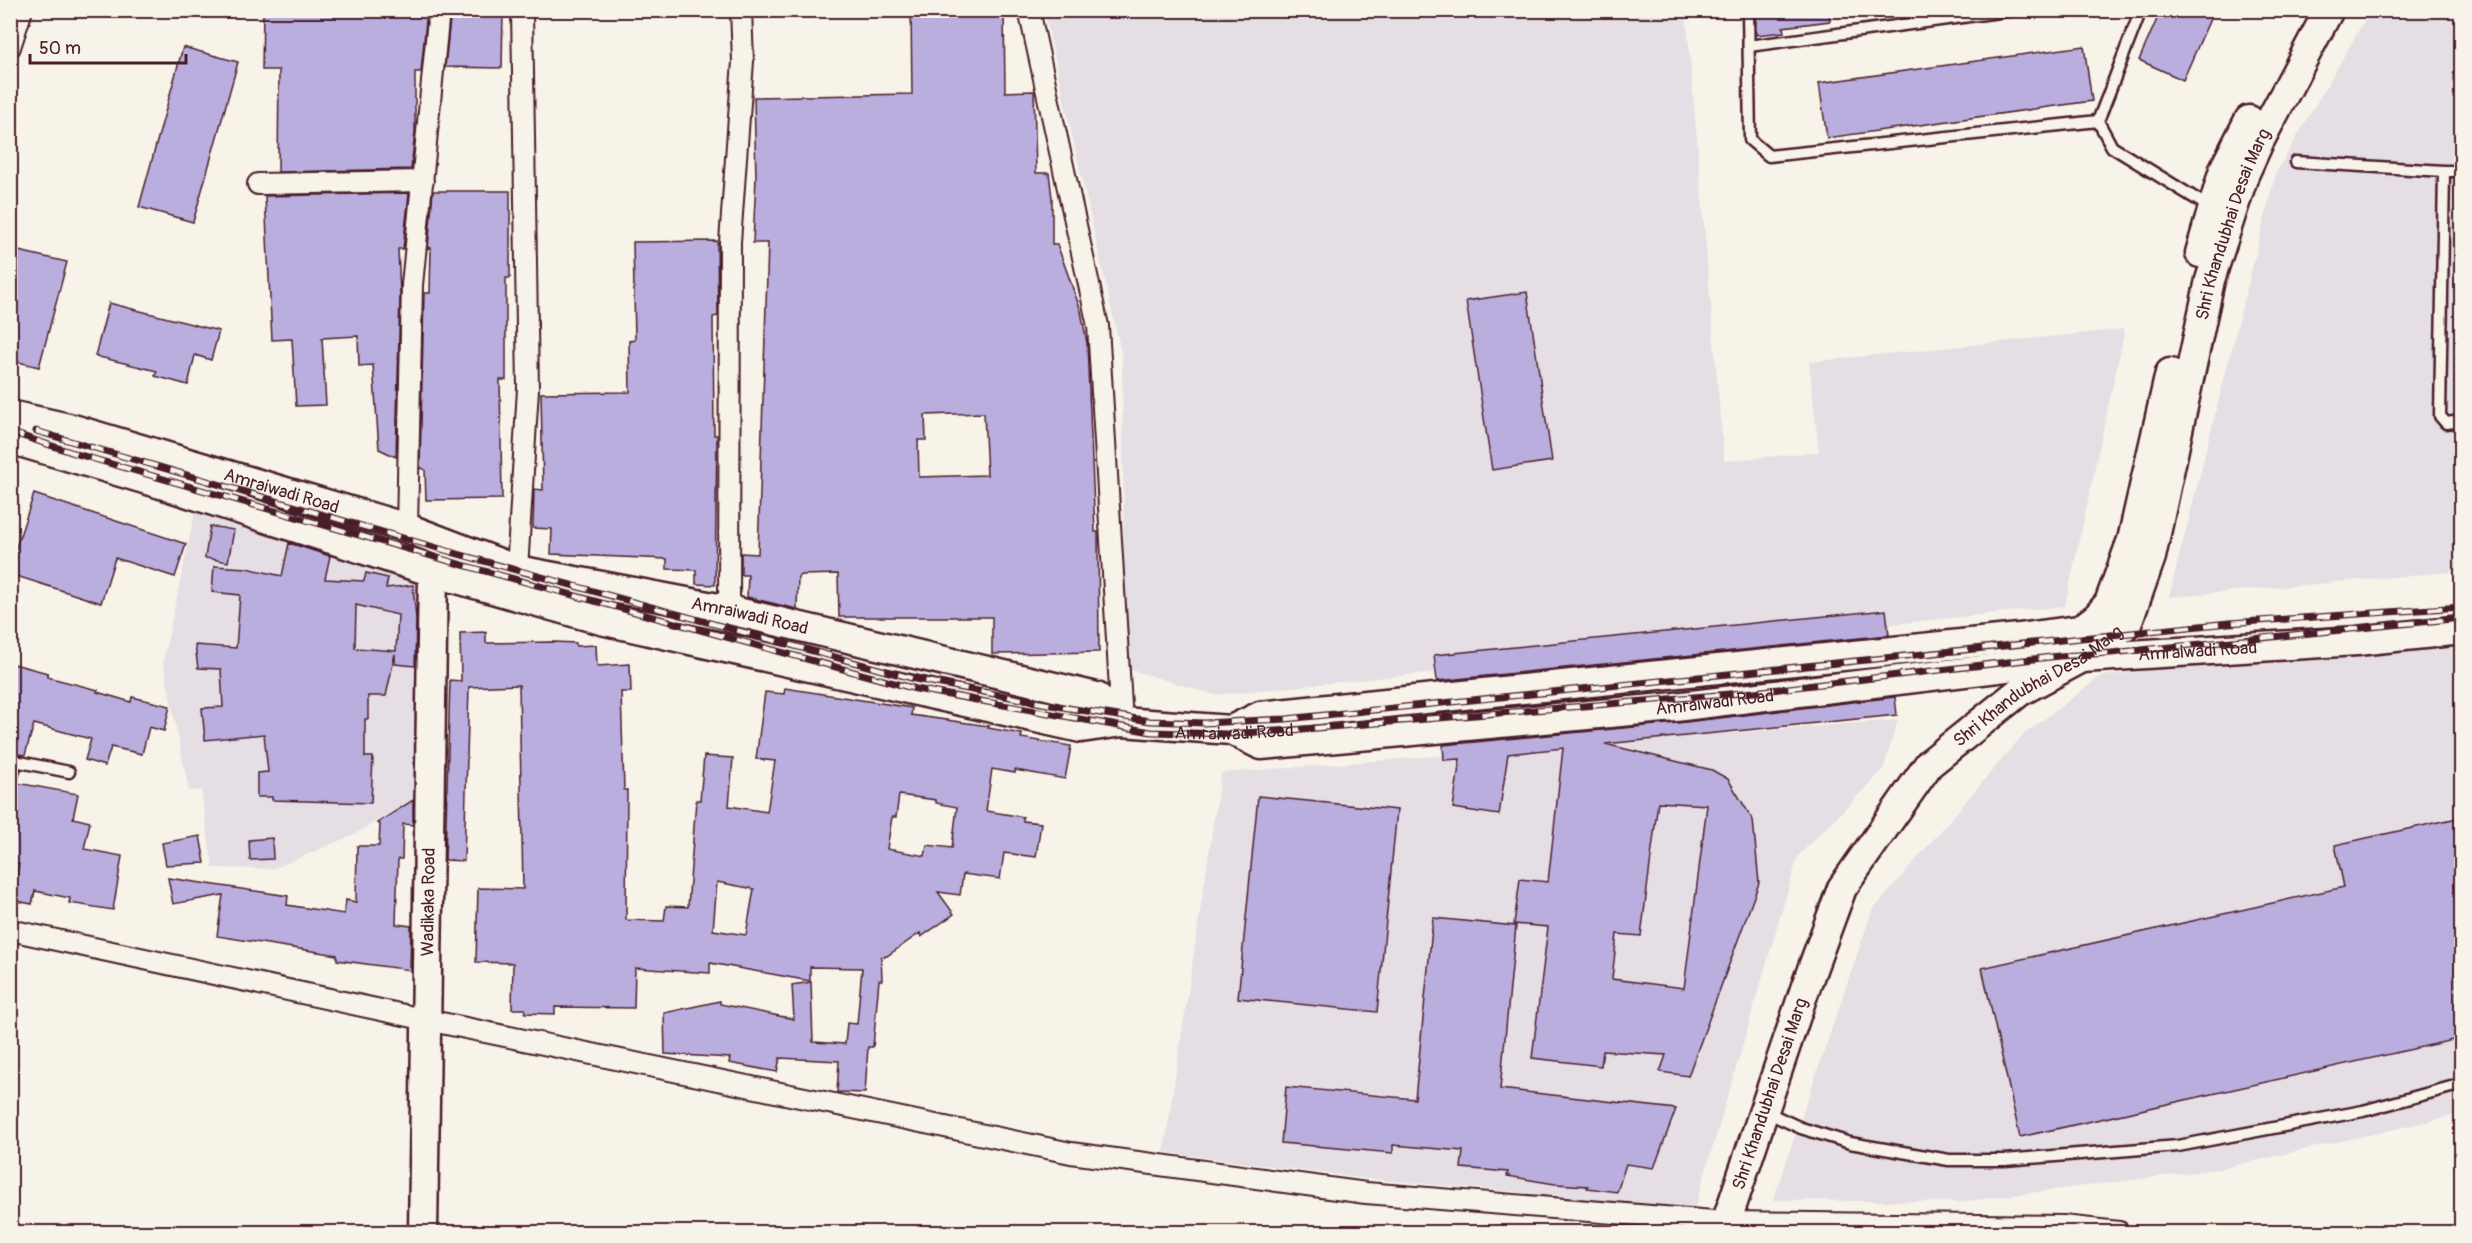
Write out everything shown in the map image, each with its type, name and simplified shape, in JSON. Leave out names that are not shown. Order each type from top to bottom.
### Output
[{"type":"main road","name":"Shri Khandubhai Desai Marg","points":[[1715,1227],[1764,1111],[1842,888],[1929,764],[2019,692],[2082,658],[2127,624],[2151,557],[2147,523],[2192,281],[2212,208],[2224,169],[2280,60],[2309,10]]},
{"type":"main road","name":"Shri Khandubhai Desai Marg","points":[[1715,1227],[1824,882],[1916,754],[1993,690],[2035,665],[2082,630],[2109,603],[2132,540],[2147,523],[2210,280],[2244,175],[2329,10]]},
{"type":"main road","name":"Amraiwadi Road","points":[[10,415],[84,432],[408,528],[518,570],[729,609],[1097,697],[1122,722],[1232,730],[1261,745],[1675,707],[2082,658],[2357,641],[2462,630]]},
{"type":"main road","points":[[10,439],[161,484],[433,572],[601,620],[1081,728],[1122,722]]},
{"type":"main road","name":"Wadikaka Road","points":[[423,1233],[433,572]]},
{"type":"main road","points":[[1232,730],[1260,716],[2019,638],[2127,624],[2181,652]]},
{"type":"street","points":[[10,47],[21,10]]},
{"type":"street","points":[[408,528],[412,285],[439,10]]},
{"type":"street","points":[[518,570],[528,389],[522,10]]},
{"type":"street","points":[[729,609],[729,242],[743,61],[741,10]]},
{"type":"street","points":[[1029,10],[1098,326],[1122,722]]},
{"type":"street","points":[[258,184],[423,181]]},
{"type":"street","points":[[10,930],[427,1020],[1071,1154],[1366,1192],[1715,1227],[2063,1226],[2120,1233]]},
{"type":"lane","points":[[1748,10],[1750,141],[1769,156],[2098,121]]},
{"type":"lane","points":[[1749,46],[2014,10]]},
{"type":"lane","points":[[2141,10],[2098,121],[2112,147],[2212,208]]},
{"type":"lane","points":[[2296,162],[2462,171]]},
{"type":"lane","points":[[2444,171],[2440,416],[2446,423],[2462,421]]},
{"type":"lane","points":[[10,760],[69,772]]},
{"type":"lane","points":[[1764,1111],[1801,1128],[1850,1143],[1949,1160],[2005,1160],[2178,1146],[2363,1111],[2462,1084]]},
{"type":"shaded area","points":[[1044,11],[1686,11],[1724,461],[1819,452],[1809,362],[2125,329],[2065,606],[1215,695],[1125,668],[1122,356]]},
{"type":"shaded area","points":[[2370,11],[2461,11],[2461,571],[2169,597],[2276,173]]},
{"type":"shaded area","points":[[197,503],[426,577],[425,792],[355,834],[273,869],[213,868],[201,790],[189,791],[163,661]]},
{"type":"shaded area","points":[[2461,636],[2461,1114],[2219,1169],[1959,1202],[1773,1200],[1872,911],[2022,736],[2101,676]]},
{"type":"shaded area","points":[[1898,720],[1883,770],[1798,856],[1695,1208],[1360,1178],[1164,1152],[1221,773]]},
{"type":"building","points":[[263,10],[427,10],[421,72],[415,72],[415,132],[411,169],[278,172],[279,70],[262,70]]},
{"type":"building","points":[[451,10],[503,10],[502,68],[445,67]]},
{"type":"building","points":[[911,10],[1004,10],[1005,92],[1034,91],[1036,173],[1049,173],[1052,198],[1052,244],[1057,244],[1081,311],[1087,343],[1095,532],[1098,532],[1099,652],[992,654],[992,617],[839,617],[838,574],[798,577],[797,609],[747,597],[748,575],[741,575],[741,553],[758,554],[768,243],[753,243],[756,178],[754,97],[912,94]],"holes":[[[984,413],[987,475],[919,477],[918,440],[926,440],[925,415]]]},
{"type":"building","points":[[1756,10],[1829,10],[1830,21],[1783,27],[1784,32],[1756,35]]},
{"type":"building","points":[[2161,10],[2214,10],[2183,80],[2139,60]]},
{"type":"building","points":[[2084,46],[2092,101],[1827,138],[1819,83]]},
{"type":"building","points":[[183,47],[238,62],[193,222],[139,207]]},
{"type":"building","points":[[433,191],[510,191],[510,278],[506,278],[506,380],[500,380],[502,499],[426,500],[425,470],[420,467],[424,293],[430,293],[431,248],[428,249]]},
{"type":"building","points":[[409,193],[403,249],[398,249],[400,293],[396,457],[379,449],[373,365],[359,366],[358,336],[322,338],[326,405],[296,406],[292,339],[272,340],[265,196]]},
{"type":"building","points":[[717,241],[718,316],[713,317],[714,435],[717,435],[715,585],[696,584],[696,570],[667,569],[667,559],[551,554],[552,529],[533,528],[534,489],[543,490],[541,393],[630,392],[629,341],[635,340],[633,242]]},
{"type":"building","points":[[10,249],[67,262],[39,367],[10,360]]},
{"type":"building","points":[[1527,292],[1552,461],[1492,470],[1466,301]]},
{"type":"building","points":[[109,303],[219,331],[211,360],[195,355],[188,385],[155,376],[157,371],[95,356]]},
{"type":"building","points":[[34,494],[186,544],[175,577],[115,558],[101,603],[10,574],[10,565]]},
{"type":"building","points":[[210,526],[234,530],[228,562],[205,558]]},
{"type":"building","points":[[289,543],[330,556],[325,579],[364,581],[366,573],[388,578],[386,588],[413,585],[416,619],[415,666],[395,664],[395,654],[386,696],[368,696],[368,719],[365,719],[365,757],[373,757],[371,803],[272,800],[272,797],[257,797],[257,773],[268,772],[264,734],[205,740],[202,708],[223,707],[221,669],[198,668],[195,645],[236,648],[240,595],[212,592],[214,566],[247,568],[282,576]],"holes":[[[356,605],[398,615],[396,651],[355,648]]]},
{"type":"building","points":[[1886,610],[1889,635],[1437,681],[1434,655]]},
{"type":"building","points":[[486,632],[486,643],[554,642],[576,643],[576,646],[596,645],[597,666],[630,664],[631,692],[621,692],[624,790],[627,790],[626,920],[664,921],[666,906],[688,907],[696,800],[700,800],[704,756],[733,758],[729,806],[767,812],[775,761],[756,759],[765,692],[784,694],[785,688],[912,708],[911,715],[989,726],[988,728],[1022,734],[1021,738],[1071,746],[1065,779],[1015,770],[1015,773],[992,769],[986,811],[1023,817],[1023,821],[1041,823],[1036,857],[1004,853],[1000,879],[963,874],[960,895],[938,892],[954,914],[921,937],[920,933],[887,956],[881,957],[882,980],[879,980],[873,1047],[868,1047],[865,1093],[837,1092],[839,1061],[780,1058],[777,1072],[729,1063],[730,1058],[665,1054],[664,1013],[720,1001],[720,1004],[794,1019],[792,985],[811,982],[813,1042],[845,1044],[847,1023],[857,1024],[862,968],[810,967],[810,981],[710,963],[710,973],[635,968],[634,1008],[555,1007],[555,1014],[525,1013],[525,1009],[512,1009],[513,963],[476,962],[478,888],[523,889],[519,685],[469,687],[464,861],[445,860],[450,680],[461,681],[460,633]],"holes":[[[899,795],[936,800],[936,803],[957,807],[952,848],[927,845],[925,856],[887,849],[892,817],[896,817]],[[717,882],[754,889],[746,935],[713,930]]]},
{"type":"building","points":[[10,663],[48,673],[47,677],[98,690],[97,692],[131,702],[132,697],[170,706],[164,731],[149,727],[142,754],[111,747],[105,766],[85,760],[91,739],[34,724],[25,755],[10,753]]},
{"type":"building","points":[[1895,697],[1897,715],[1605,744],[1712,770],[1728,779],[1753,820],[1759,883],[1688,1076],[1660,1072],[1666,1055],[1603,1051],[1601,1066],[1532,1058],[1548,927],[1514,924],[1520,879],[1548,882],[1563,748],[1508,754],[1499,815],[1453,808],[1460,759],[1444,760],[1443,745],[1677,723]],"holes":[[[1658,802],[1707,805],[1684,988],[1612,979],[1617,934],[1641,936]]]},
{"type":"building","points":[[10,768],[21,770],[17,783],[78,794],[73,818],[90,822],[84,849],[122,856],[113,910],[69,903],[70,898],[35,891],[32,904],[12,900],[19,864],[10,862]]},
{"type":"building","points":[[1258,796],[1397,810],[1377,1012],[1238,998]]},
{"type":"building","points":[[413,800],[413,825],[403,824],[402,859],[398,859],[396,924],[411,926],[410,970],[337,960],[337,955],[217,936],[223,895],[173,904],[168,878],[288,896],[287,905],[344,914],[346,900],[356,902],[357,846],[379,846],[380,824],[377,823]]},
{"type":"building","points":[[2462,817],[2462,1038],[2020,1137],[1982,968],[2344,887],[2335,845]]},
{"type":"building","points":[[200,836],[205,863],[166,865],[162,843]]},
{"type":"building","points":[[272,838],[273,859],[250,860],[249,840]]},
{"type":"building","points":[[1433,918],[1516,926],[1500,1089],[1676,1109],[1654,1168],[1626,1164],[1617,1192],[1507,1176],[1508,1172],[1461,1168],[1463,1151],[1393,1145],[1393,1153],[1281,1143],[1286,1087],[1415,1099]]},
{"type":"railway","points":[[36,431],[458,554],[915,679],[1150,721],[1204,723],[1286,719],[2229,623],[2462,607]]},
{"type":"railway","points":[[10,432],[77,454],[459,564],[916,689],[1151,732],[1227,734],[1293,730],[1754,692],[2059,656],[2111,653],[2462,618]]}]
